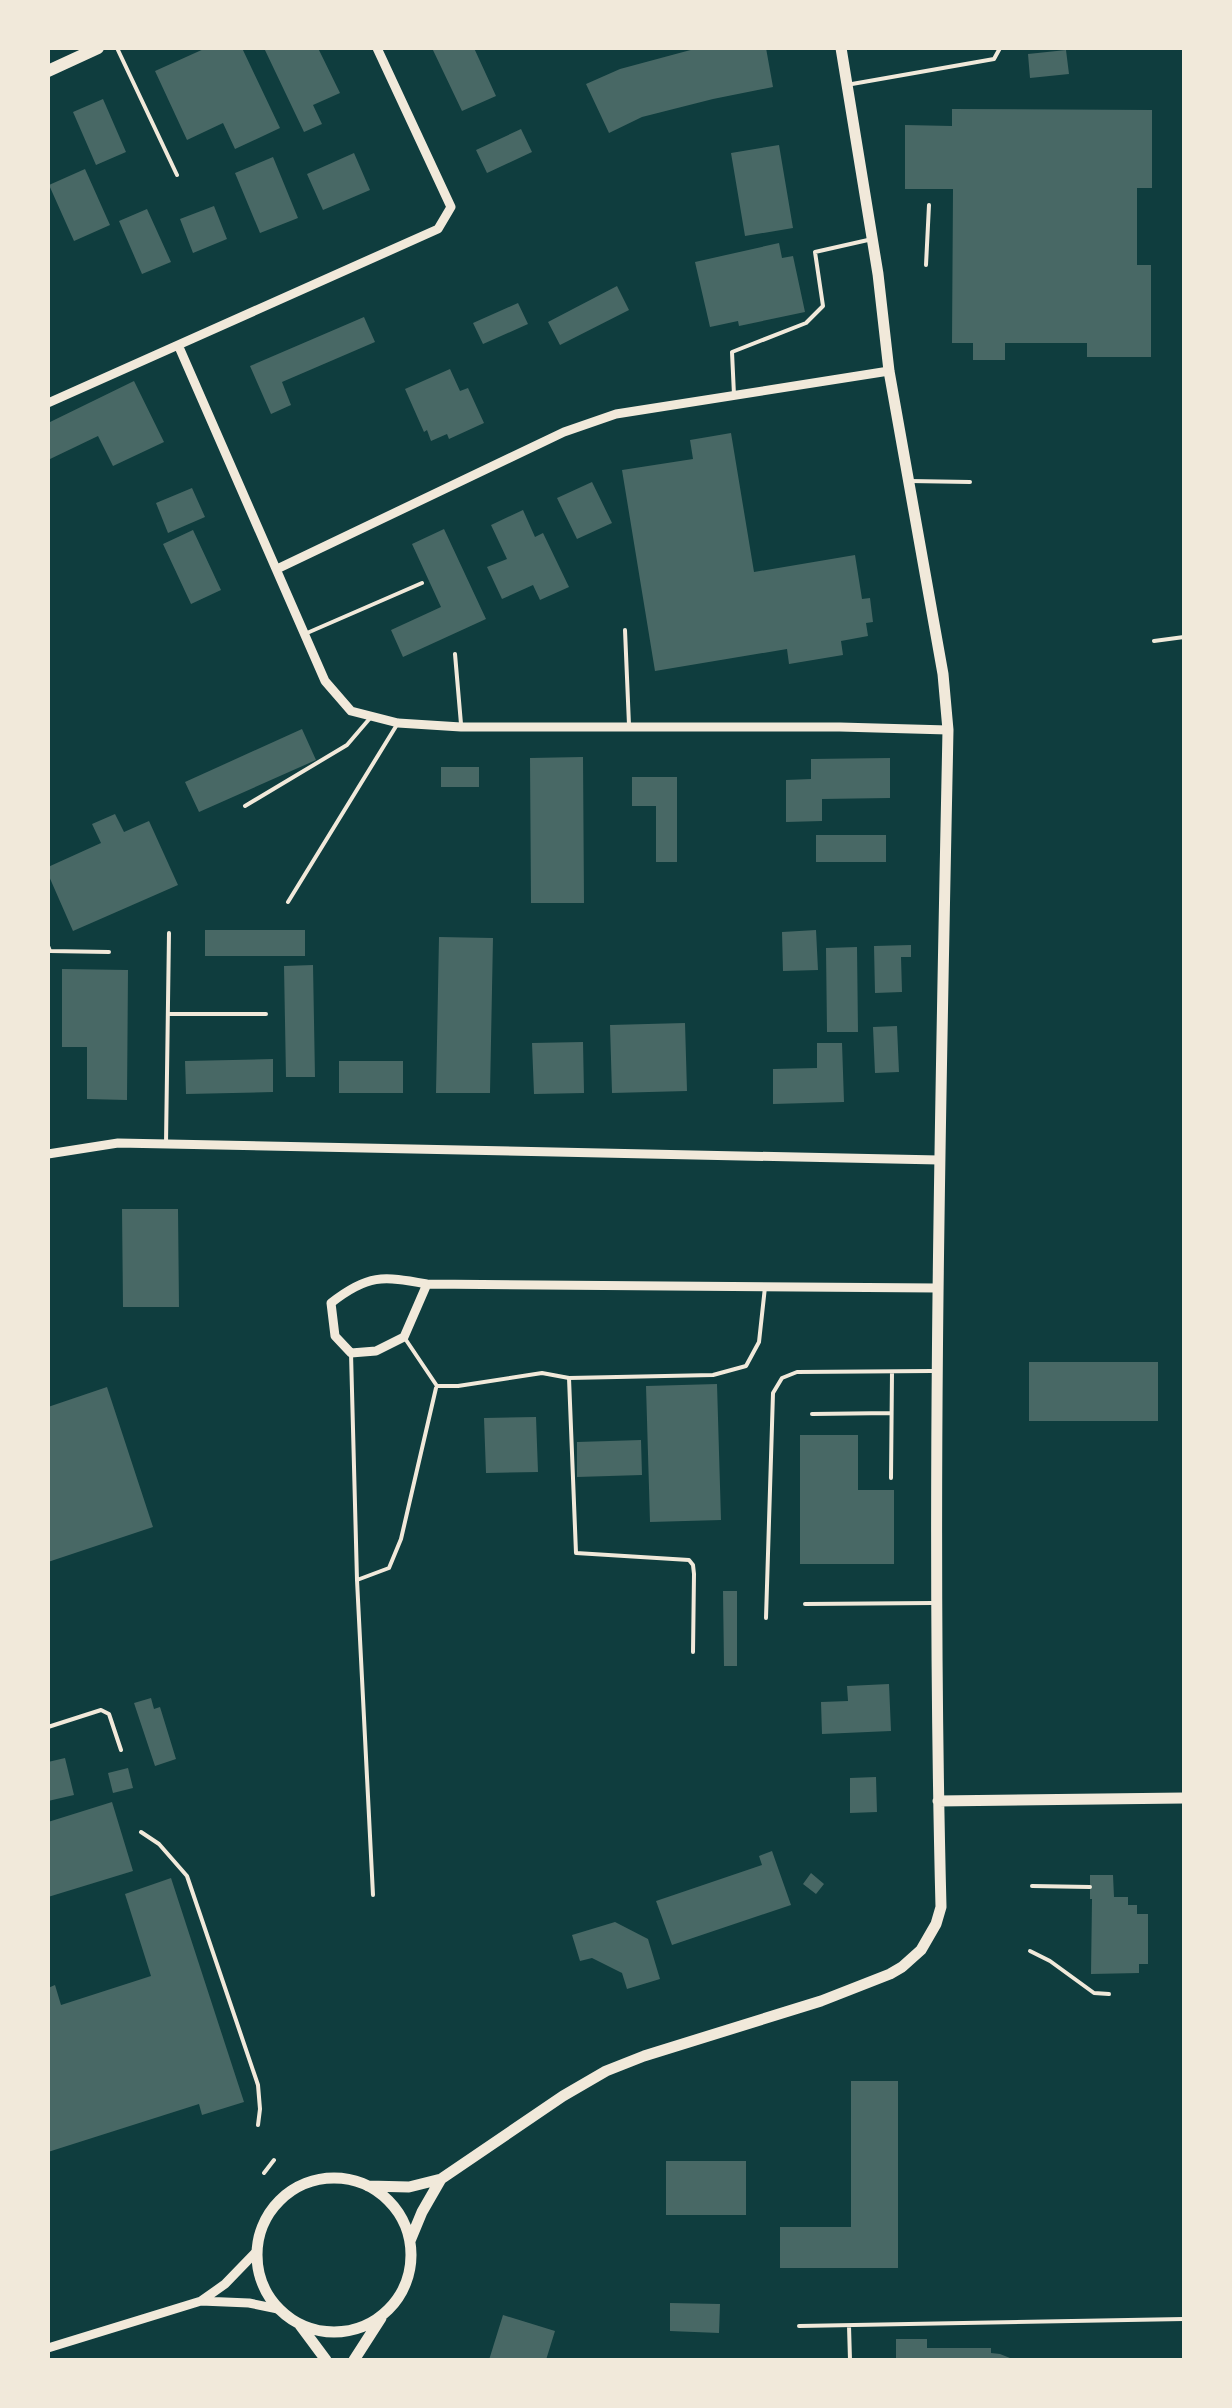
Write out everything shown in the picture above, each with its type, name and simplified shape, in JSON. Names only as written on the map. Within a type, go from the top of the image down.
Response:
[{"type":"main road","points":[[48,71],[98,48]]},
{"type":"main road","points":[[368,2186],[408,2186],[440,2178],[606,2071],[822,2001],[902,1967],[929,1938],[941,1907],[937,1371],[948,730],[944,674],[889,371],[841,48]]},
{"type":"main road","points":[[938,1800],[1184,1798]]},
{"type":"main road","points":[[326,2360],[300,2325],[278,2309],[261,2283],[256,2252],[261,2227],[274,2205],[294,2188],[318,2179],[344,2178],[368,2186],[388,2199],[402,2218],[410,2241],[410,2268],[401,2294],[354,2360]]},
{"type":"main road","points":[[410,2241],[440,2178]]},
{"type":"main road","points":[[300,2325],[328,2332],[358,2328],[383,2315]]},
{"type":"street","points":[[48,404],[438,230],[451,206],[378,48]]},
{"type":"street","points":[[179,347],[325,681],[350,711],[398,723],[461,727],[948,730]]},
{"type":"street","points":[[277,569],[564,432],[616,414],[889,371]]},
{"type":"street","points":[[48,1154],[118,1143],[939,1160]]},
{"type":"street","points":[[427,1284],[404,1336],[376,1351],[352,1352],[335,1336],[331,1303],[354,1284],[388,1277],[427,1284],[938,1288]]},
{"type":"street","points":[[48,2348],[202,2300],[242,2269],[256,2252]]},
{"type":"street","points":[[202,2300],[278,2309]]},
{"type":"lane","points":[[117,48],[178,174]]},
{"type":"lane","points":[[847,84],[994,59],[1000,48]]},
{"type":"lane","points":[[926,265],[929,204]]},
{"type":"lane","points":[[734,395],[732,352],[806,323],[823,306],[814,252],[872,240]]},
{"type":"lane","points":[[909,481],[970,482]]},
{"type":"lane","points":[[304,634],[422,584]]},
{"type":"lane","points":[[625,630],[629,727]]},
{"type":"lane","points":[[1154,641],[1184,638]]},
{"type":"lane","points":[[455,654],[461,727]]},
{"type":"lane","points":[[245,806],[347,745],[372,716]]},
{"type":"lane","points":[[288,902],[398,723]]},
{"type":"lane","points":[[166,1144],[169,934]]},
{"type":"lane","points":[[48,946],[50,951],[109,952]]},
{"type":"lane","points":[[168,1014],[266,1014]]},
{"type":"lane","points":[[437,1386],[542,1373],[569,1378],[712,1374],[746,1366],[759,1342],[765,1287]]},
{"type":"lane","points":[[358,1580],[389,1568],[402,1539],[437,1386],[404,1336]]},
{"type":"lane","points":[[352,1352],[373,1895]]},
{"type":"lane","points":[[766,1618],[773,1393],[782,1378],[797,1372],[937,1371]]},
{"type":"lane","points":[[892,1372],[892,1478]]},
{"type":"lane","points":[[569,1378],[576,1553],[689,1560],[694,1574],[694,1652]]},
{"type":"lane","points":[[812,1414],[892,1414]]},
{"type":"lane","points":[[805,1604],[937,1603]]},
{"type":"lane","points":[[48,1727],[101,1710],[109,1714],[121,1750]]},
{"type":"lane","points":[[141,1832],[159,1844],[187,1876],[258,2085],[258,2125]]},
{"type":"lane","points":[[264,2173],[274,2160]]},
{"type":"lane","points":[[799,2326],[1184,2319]]},
{"type":"lane","points":[[849,2326],[850,2360]]},
{"type":"path","points":[[1032,1886],[1090,1887]]},
{"type":"path","points":[[1030,1950],[1094,1994],[1109,1994]]},
{"type":"building","points":[[206,48],[242,48],[280,128],[235,149],[223,123],[187,140],[155,71]]},
{"type":"building","points":[[264,48],[318,48],[340,93],[313,105],[322,124],[304,132]]},
{"type":"building","points":[[432,48],[474,48],[496,96],[462,111]]},
{"type":"building","points":[[698,48],[766,48],[773,87],[642,117],[609,133],[586,84],[620,69]]},
{"type":"building","points":[[1066,50],[1069,74],[1030,78],[1028,54]]},
{"type":"building","points":[[103,99],[126,152],[96,165],[73,112]]},
{"type":"building","points":[[952,109],[1152,110],[1152,188],[1137,188],[1137,265],[1151,265],[1151,357],[1087,357],[1087,343],[1005,343],[1005,360],[973,360],[973,343],[952,343],[953,189],[905,189],[905,125],[952,126]]},
{"type":"building","points":[[521,129],[532,152],[487,173],[476,150]]},
{"type":"building","points":[[779,145],[793,228],[745,236],[731,153]]},
{"type":"building","points":[[354,153],[370,190],[323,210],[307,174]]},
{"type":"building","points":[[273,157],[298,218],[260,233],[235,173]]},
{"type":"building","points":[[85,169],[110,225],[74,241],[49,185]]},
{"type":"building","points":[[214,206],[227,239],[193,253],[180,219]]},
{"type":"building","points":[[147,209],[171,262],[142,274],[119,221]]},
{"type":"building","points":[[779,243],[782,258],[793,256],[805,312],[739,326],[738,321],[710,327],[695,262]]},
{"type":"building","points":[[617,286],[629,310],[560,345],[548,322]]},
{"type":"building","points":[[518,303],[528,324],[483,344],[473,323]]},
{"type":"building","points":[[364,317],[375,342],[282,382],[291,405],[271,414],[250,366]]},
{"type":"building","points":[[450,369],[460,391],[468,388],[484,423],[449,439],[447,434],[431,441],[405,389]]},
{"type":"building","points":[[134,381],[164,442],[113,466],[98,436],[48,460],[48,423]]},
{"type":"building","points":[[731,433],[754,572],[855,555],[862,599],[870,598],[873,622],[866,623],[868,636],[841,641],[843,655],[789,664],[787,649],[655,671],[622,470],[693,459],[690,440]]},
{"type":"building","points":[[592,482],[612,523],[577,539],[557,498]]},
{"type":"building","points":[[192,488],[205,517],[168,533],[156,503]]},
{"type":"building","points":[[523,510],[535,537],[543,533],[569,587],[540,600],[533,585],[502,599],[487,567],[507,559],[491,525]]},
{"type":"building","points":[[444,529],[486,619],[403,657],[391,630],[441,607],[412,544]]},
{"type":"building","points":[[193,530],[221,590],[191,604],[163,544]]},
{"type":"building","points":[[302,729],[316,760],[199,812],[185,782]]},
{"type":"building","points":[[583,757],[584,903],[531,903],[530,758]]},
{"type":"building","points":[[890,758],[890,798],[822,799],[822,821],[786,822],[786,780],[811,779],[811,759]]},
{"type":"building","points":[[441,767],[479,767],[479,787],[441,787]]},
{"type":"building","points":[[632,777],[677,777],[677,862],[656,862],[656,806],[632,806]]},
{"type":"building","points":[[115,814],[124,832],[149,821],[178,885],[73,931],[48,867],[101,843],[92,824]]},
{"type":"building","points":[[816,835],[886,835],[886,862],[816,862]]},
{"type":"building","points":[[205,930],[305,930],[305,956],[205,956]]},
{"type":"building","points":[[816,930],[818,970],[783,971],[782,932]]},
{"type":"building","points":[[439,937],[493,938],[490,1093],[436,1093]]},
{"type":"building","points":[[911,945],[911,957],[901,957],[902,992],[875,993],[874,946]]},
{"type":"building","points":[[857,947],[858,1032],[827,1032],[826,948]]},
{"type":"building","points":[[313,965],[315,1077],[286,1077],[284,966]]},
{"type":"building","points":[[62,969],[128,970],[127,1100],[87,1099],[87,1047],[62,1047]]},
{"type":"building","points":[[685,1023],[687,1091],[612,1093],[610,1025]]},
{"type":"building","points":[[897,1026],[899,1072],[875,1073],[873,1027]]},
{"type":"building","points":[[583,1042],[584,1093],[534,1094],[532,1043]]},
{"type":"building","points":[[817,1043],[842,1043],[844,1102],[773,1104],[773,1069],[817,1068]]},
{"type":"building","points":[[273,1059],[273,1092],[186,1094],[185,1061]]},
{"type":"building","points":[[339,1061],[403,1061],[403,1093],[339,1093]]},
{"type":"building","points":[[122,1209],[178,1209],[179,1307],[123,1307]]},
{"type":"building","points":[[1029,1362],[1158,1362],[1158,1421],[1029,1421]]},
{"type":"building","points":[[717,1384],[721,1520],[650,1522],[646,1386]]},
{"type":"building","points":[[107,1387],[153,1527],[48,1562],[48,1407]]},
{"type":"building","points":[[536,1417],[538,1472],[486,1473],[484,1418]]},
{"type":"building","points":[[800,1435],[858,1435],[858,1490],[894,1490],[894,1564],[800,1564]]},
{"type":"building","points":[[641,1440],[642,1475],[577,1477],[577,1442]]},
{"type":"building","points":[[723,1591],[737,1591],[737,1666],[724,1666]]},
{"type":"building","points":[[889,1684],[891,1731],[822,1734],[821,1702],[848,1701],[847,1686]]},
{"type":"building","points":[[151,1698],[154,1709],[160,1707],[176,1759],[155,1766],[134,1703]]},
{"type":"building","points":[[65,1758],[74,1795],[48,1801],[48,1762]]},
{"type":"building","points":[[128,1768],[133,1788],[113,1793],[108,1773]]},
{"type":"building","points":[[876,1777],[877,1812],[850,1813],[850,1778]]},
{"type":"building","points":[[112,1802],[133,1871],[48,1897],[48,1822]]},
{"type":"building","points":[[772,1851],[791,1905],[672,1945],[656,1901],[762,1865],[759,1856]]},
{"type":"building","points":[[811,1873],[824,1884],[816,1894],[803,1884]]},
{"type":"building","points":[[1090,1875],[1113,1875],[1114,1897],[1128,1897],[1128,1905],[1137,1905],[1137,1914],[1148,1914],[1148,1964],[1139,1964],[1139,1973],[1091,1974]]},
{"type":"building","points":[[171,1878],[244,2102],[202,2115],[199,2104],[48,2152],[48,1988],[55,1985],[61,2005],[151,1976],[125,1894]]},
{"type":"building","points":[[615,1922],[648,1939],[660,1979],[627,1989],[622,1973],[592,1958],[580,1961],[572,1935]]},
{"type":"building","points":[[851,2081],[898,2081],[898,2268],[780,2268],[780,2227],[851,2227]]},
{"type":"building","points":[[666,2161],[746,2161],[746,2215],[666,2215]]},
{"type":"building","points":[[670,2303],[720,2304],[719,2333],[670,2331]]},
{"type":"building","points":[[503,2315],[555,2331],[546,2360],[489,2360]]},
{"type":"building","points":[[896,2339],[927,2339],[927,2348],[991,2348],[991,2353],[1015,2360],[896,2360]]}]
